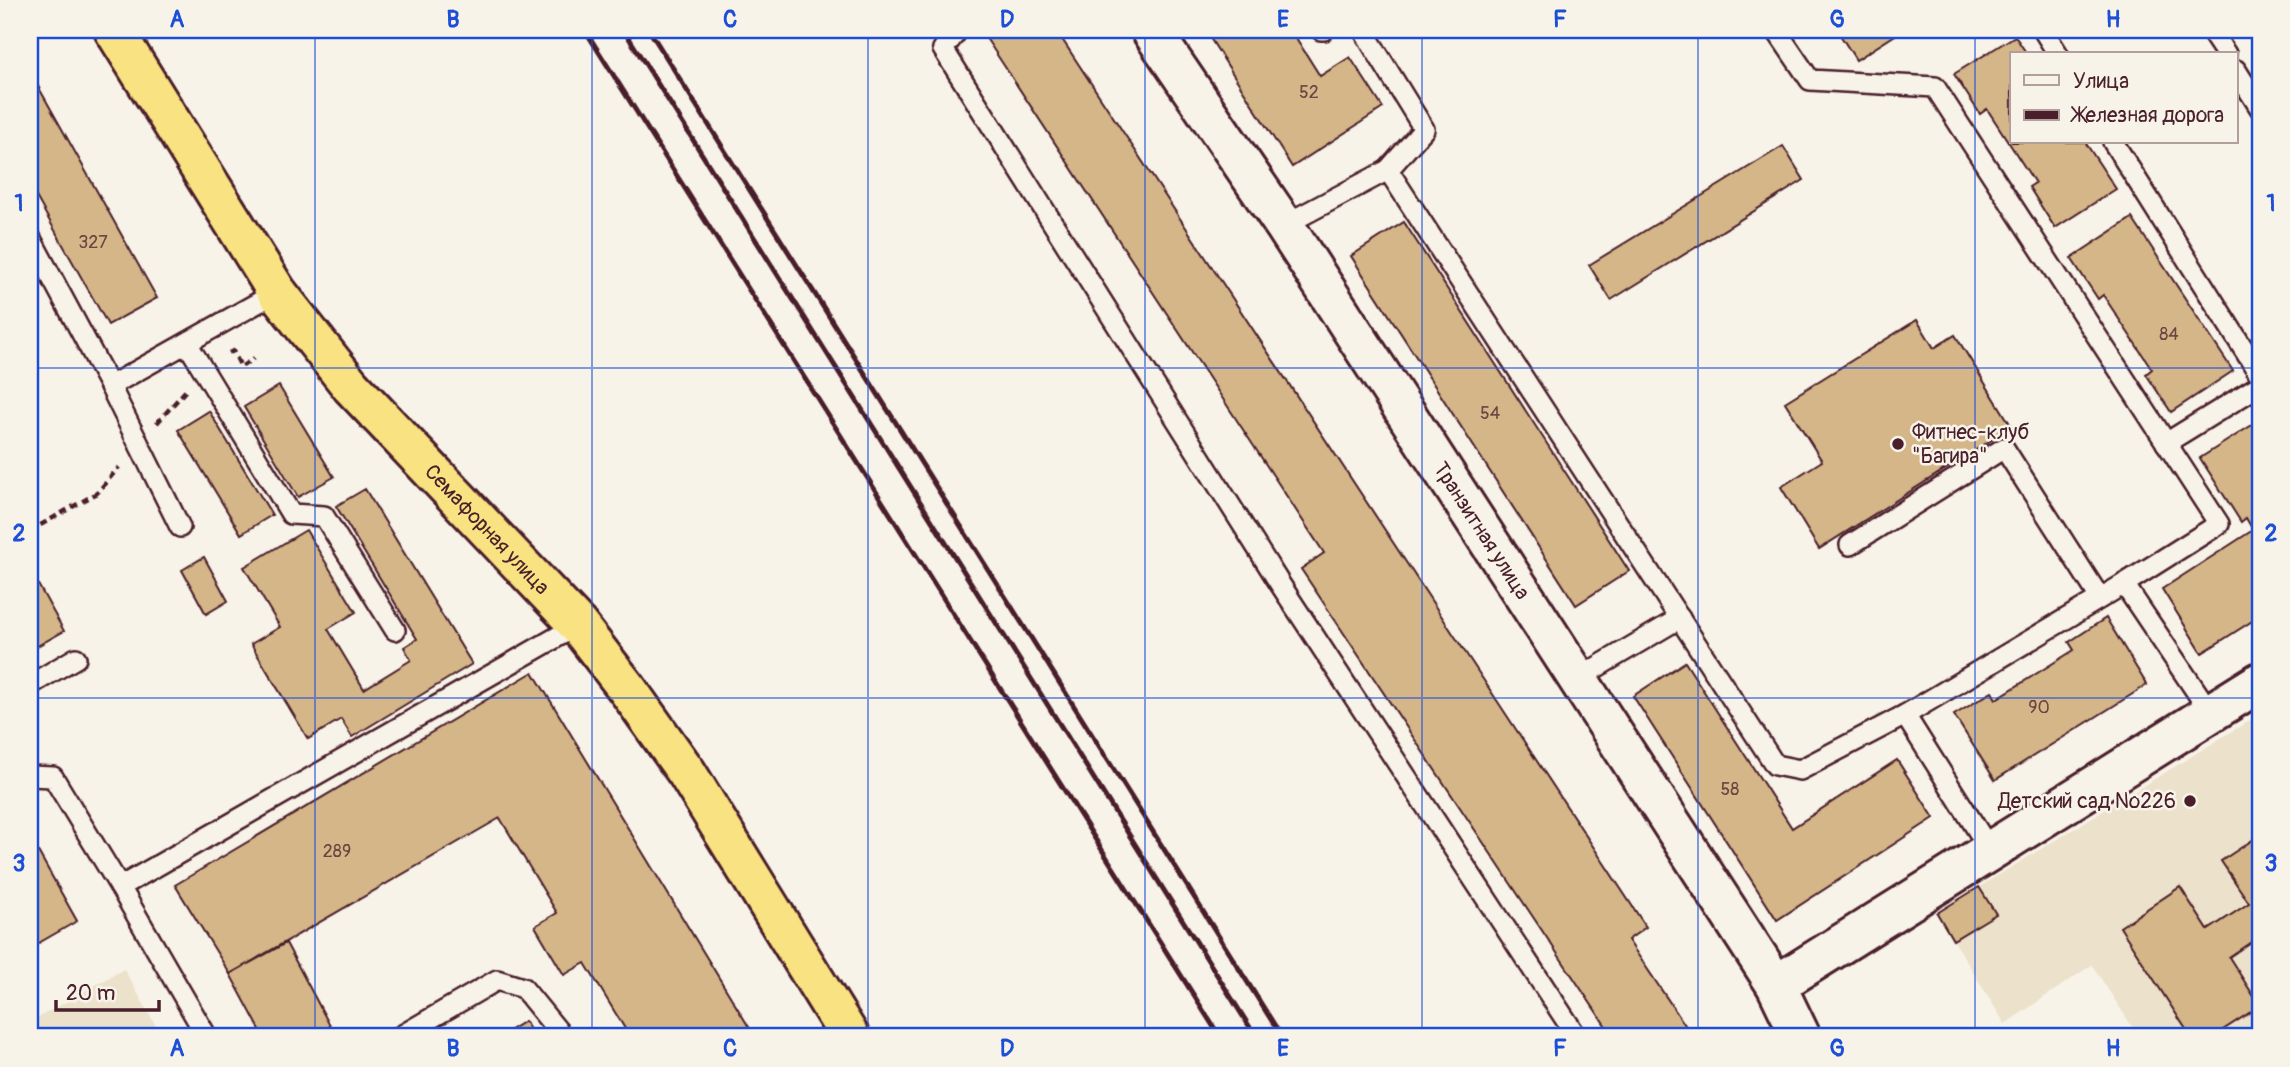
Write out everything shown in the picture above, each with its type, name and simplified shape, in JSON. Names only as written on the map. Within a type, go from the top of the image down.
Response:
[{"type":"highway","name":"Семафорная улица","points":[[114,30],[276,292],[352,386],[578,625],[687,773],[850,1037]]},
{"type":"street","name":"Транзитная улица","points":[[1151,30],[1284,225],[1776,985],[1801,1037]]},
{"type":"street","points":[[1776,985],[2260,682]]},
{"type":"lane","points":[[958,30],[943,49],[1279,584],[1577,1037]]},
{"type":"lane","points":[[1284,225],[1388,170],[1424,129],[1363,30]]},
{"type":"lane","points":[[1388,170],[1775,765],[1800,770],[1905,715],[2219,524],[1935,87],[1810,80],[1776,30]]},
{"type":"lane","points":[[2043,30],[2057,52]]},
{"type":"lane","points":[[2210,30],[2225,52]]},
{"type":"lane","points":[[2238,73],[2260,108]]},
{"type":"lane","points":[[2114,144],[2260,375]]},
{"type":"lane","points":[[30,237],[110,386],[180,527]]},
{"type":"lane","points":[[110,386],[276,292]]},
{"type":"lane","points":[[187,343],[291,514],[324,516],[395,631]]},
{"type":"lane","points":[[2166,443],[2260,385]]},
{"type":"lane","points":[[1850,545],[2004,448],[2100,598]]},
{"type":"lane","points":[[2124,584],[2210,712]]},
{"type":"lane","points":[[1577,679],[1680,618]]},
{"type":"lane","points":[[120,887],[578,625]]},
{"type":"lane","points":[[30,685],[76,658]]},
{"type":"lane","points":[[1905,715],[1990,850]]},
{"type":"lane","points":[[30,776],[53,777],[206,1037]]},
{"type":"lane","points":[[399,1037],[497,980],[523,988],[563,1037]]},
{"type":"shaded area","name":"Детский сад №226","points":[[2260,714],[2260,1037],[2139,1037],[2092,965],[2005,1024],[1937,913]]},
{"type":"shaded area","points":[[124,969],[162,1037],[30,1037],[30,1022]]},
{"type":"building","points":[[1056,30],[1646,927],[1628,940],[1693,1037],[1613,1037],[1301,569],[1324,553],[982,32]]},
{"type":"building","points":[[1205,30],[1291,30],[1320,76],[1350,57],[1383,108],[1292,167]]},
{"type":"building","points":[[1837,30],[1903,30],[1856,60]]},
{"type":"building","points":[[2015,36],[2026,52],[2010,52],[2010,144],[2086,144],[2116,189],[2055,228],[2029,187],[2035,183],[1987,109],[1980,114],[1954,74]]},
{"type":"building","points":[[30,72],[157,298],[108,325],[30,186]]},
{"type":"building","points":[[1783,146],[1804,180],[1611,300],[1589,265]]},
{"type":"building","points":[[2132,218],[2233,371],[2171,412],[2146,374],[2152,369],[2103,295],[2098,299],[2071,258]]},
{"type":"building","points":[[1404,222],[1629,571],[1576,605],[1351,256]]},
{"type":"building","name":"Фитнес-клуб \"Багира\"","points":[[1917,320],[1934,348],[1955,335],[2012,427],[1819,549],[1781,487],[1822,461],[1785,402]]},
{"type":"building","points":[[279,386],[334,477],[298,497],[244,407]]},
{"type":"building","points":[[209,411],[272,515],[241,534],[178,430]]},
{"type":"building","points":[[2260,420],[2260,616],[2202,653],[2162,589],[2253,530],[2246,518],[2241,522],[2200,458]]},
{"type":"building","points":[[365,489],[472,664],[352,737],[341,719],[308,739],[251,644],[280,627],[244,567],[306,530],[356,612],[328,629],[364,689],[411,660],[404,647],[417,639],[336,506]]},
{"type":"building","points":[[204,557],[228,601],[206,614],[182,570]]},
{"type":"building","points":[[30,570],[64,631],[30,650]]},
{"type":"building","points":[[2106,618],[2147,685],[1995,780],[1954,715],[1992,692],[1996,699],[2074,650],[2069,642]]},
{"type":"building","points":[[1685,662],[1792,828],[1897,760],[1934,818],[1777,920],[1633,696]]},
{"type":"building","points":[[533,672],[755,1037],[630,1037],[585,963],[564,975],[535,926],[557,913],[500,818],[230,974],[175,885]]},
{"type":"building","points":[[2260,835],[2260,936],[2229,957],[2260,1006],[2212,1037],[2191,1037],[2120,927],[2180,887],[2208,930],[2249,903],[2221,861]]},
{"type":"building","points":[[35,846],[77,921],[30,948],[30,849]]},
{"type":"building","points":[[1979,887],[1996,914],[1953,940],[1937,913]]},
{"type":"building","points":[[286,943],[336,1037],[264,1037],[230,974]]},
{"type":"building","points":[[525,1021],[534,1037],[499,1037]]},
{"type":"railway","points":[[585,30],[1220,1037]]},
{"type":"railway","points":[[624,30],[1256,1037]]},
{"type":"railway","points":[[649,30],[1282,1037]]},
{"type":"place","name":"Фитнес-клуб \"Багира\"","points":[[1898,444]]},
{"type":"place","name":"Детский сад №226","points":[[2190,801]]}]
